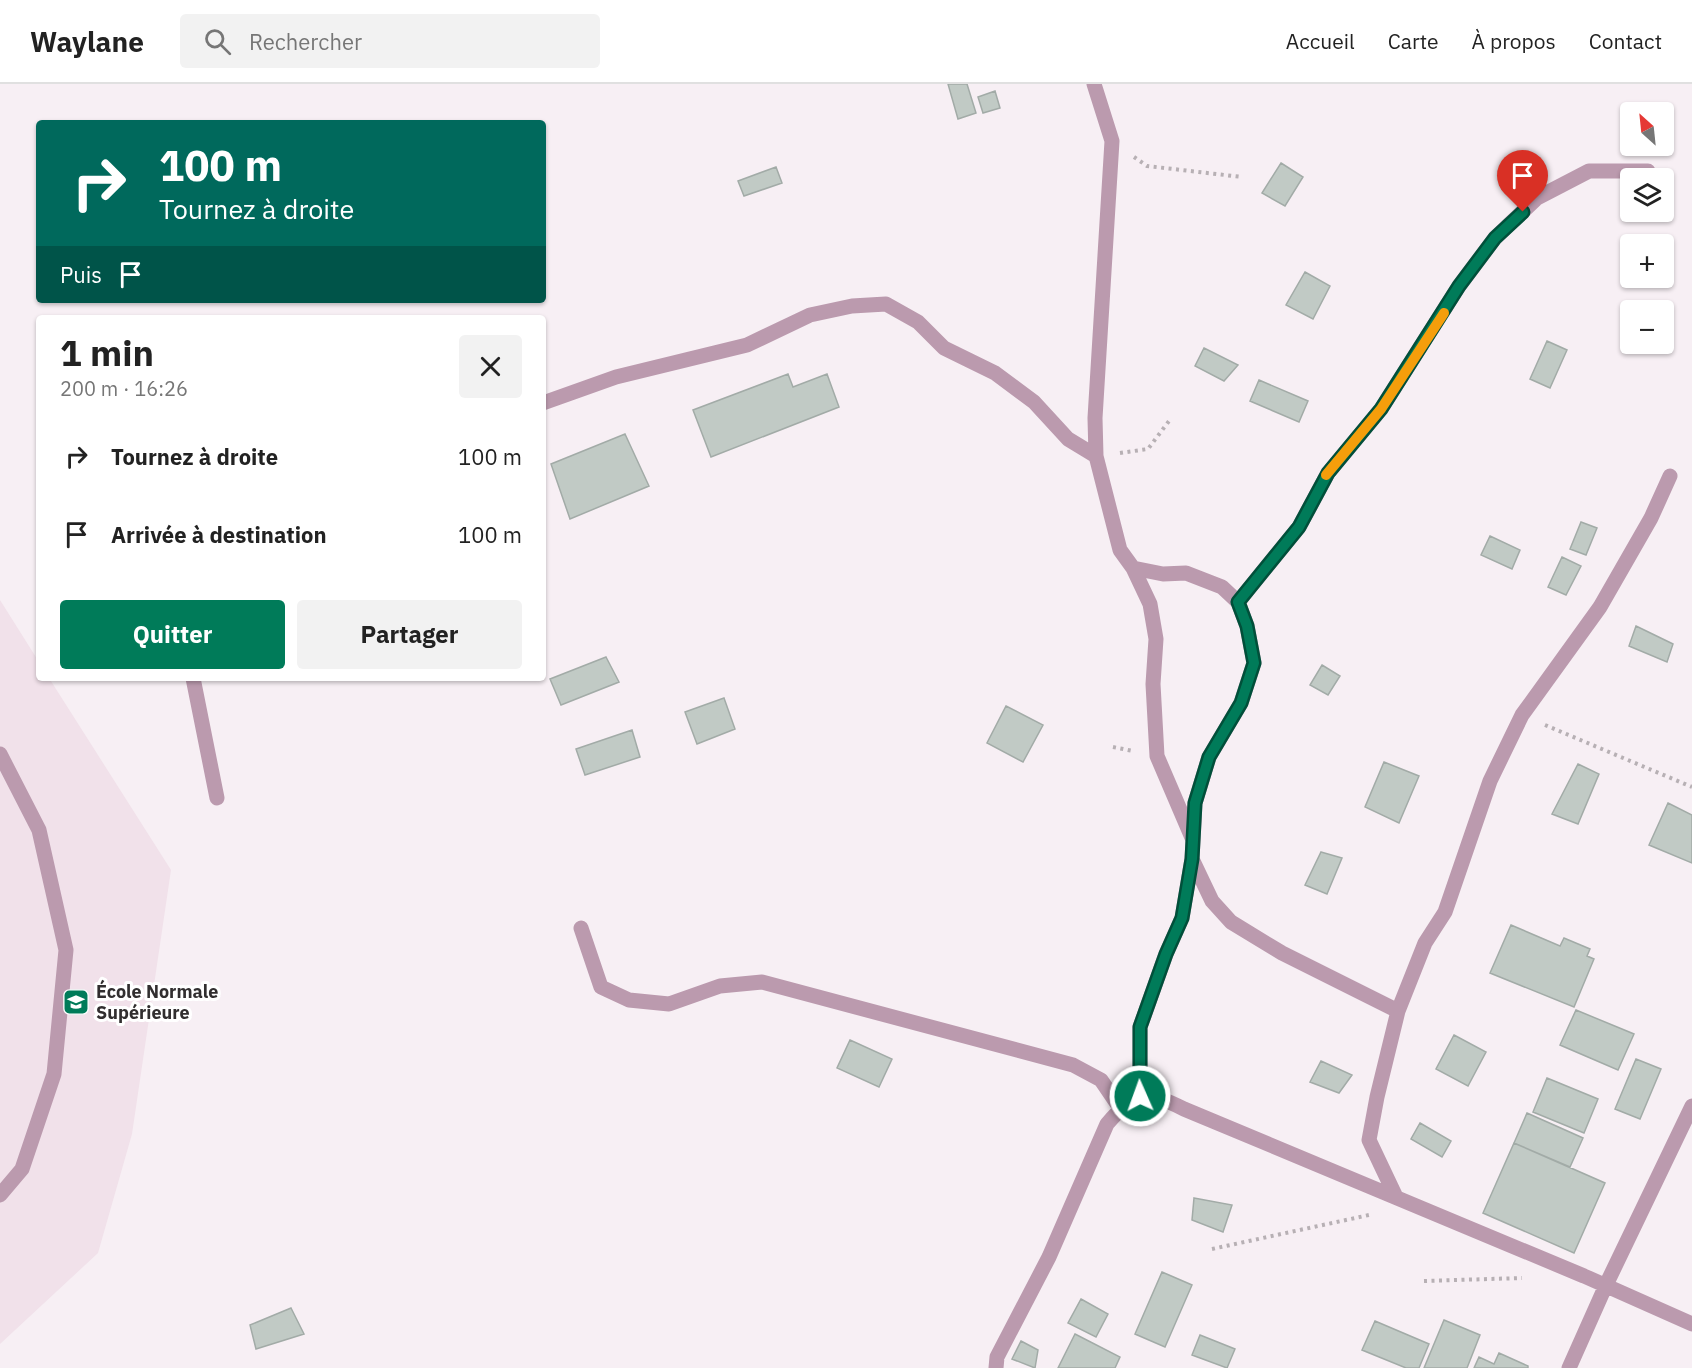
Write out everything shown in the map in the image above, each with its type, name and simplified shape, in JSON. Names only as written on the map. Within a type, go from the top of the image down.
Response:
[{"type":"street","points":[[1094,84],[1112,141],[1095,418],[1096,456],[1120,550],[1133,568],[1150,604],[1156,639],[1154,684],[1157,756],[1193,840]]},
{"type":"street","points":[[1238,602],[1299,527],[1328,473],[1381,409],[1459,286],[1495,238],[1538,198],[1589,171],[1620,171]]},
{"type":"street","points":[[546,402],[616,377],[747,345],[810,315],[852,306],[886,304],[918,322],[944,348],[995,373],[1034,402],[1068,439],[1096,456]]},
{"type":"street","points":[[1396,1197],[1369,1140],[1377,1096],[1398,1011],[1425,943],[1445,912],[1490,781],[1522,715],[1600,608],[1651,518],[1670,476]]},
{"type":"street","points":[[1133,568],[1163,574],[1186,573],[1222,587],[1238,602],[1247,626],[1254,663],[1241,703],[1209,757],[1195,803],[1192,859],[1182,918],[1166,954],[1140,1027],[1140,1096]]},
{"type":"street","points":[[194,681],[217,798]]},
{"type":"street","points":[[0,754],[39,830],[66,950],[54,1074],[22,1168],[0,1195]]},
{"type":"street","points":[[1192,859],[1212,901],[1231,922],[1282,953],[1398,1011]]},
{"type":"street","points":[[581,928],[601,987],[629,1000],[669,1004],[720,986],[762,982],[1074,1065],[1101,1080],[1120,1108]]},
{"type":"street","points":[[996,1368],[997,1357],[1049,1257],[1107,1124],[1120,1108],[1140,1096],[1161,1097],[1184,1109],[1606,1285],[1692,1324]]},
{"type":"street","points":[[1569,1368],[1692,1106]]},
{"type":"path","points":[[1112,141],[1147,166],[1242,177]]},
{"type":"path","points":[[1096,456],[1148,449],[1169,421]]},
{"type":"path","points":[[1522,715],[1692,787]]},
{"type":"path","points":[[1212,1249],[1414,1205]]},
{"type":"path","points":[[1424,1281],[1527,1278]]},
{"type":"shaded area","name":"École Normale Supérieure","points":[[0,600],[36,657],[36,681],[51,681],[171,870],[132,1134],[98,1253],[0,1344]]},
{"type":"building","points":[[948,84],[967,84],[976,113],[958,119]]},
{"type":"building","points":[[995,91],[1000,108],[983,113],[978,97]]},
{"type":"building","points":[[1281,163],[1303,177],[1285,206],[1262,193]]},
{"type":"building","points":[[776,167],[782,183],[744,196],[738,181]]},
{"type":"building","points":[[1305,272],[1330,286],[1313,319],[1286,305]]},
{"type":"building","points":[[1547,341],[1567,350],[1550,388],[1530,379]]},
{"type":"building","points":[[1204,348],[1238,365],[1224,381],[1195,366]]},
{"type":"building","points":[[788,374],[793,387],[827,374],[839,407],[711,457],[693,410]]},
{"type":"building","points":[[1259,380],[1308,401],[1299,422],[1250,401]]},
{"type":"building","points":[[625,434],[649,486],[570,519],[551,464]]},
{"type":"building","points":[[1581,522],[1597,528],[1586,555],[1570,549]]},
{"type":"building","points":[[1490,536],[1520,550],[1512,569],[1481,555]]},
{"type":"building","points":[[1562,557],[1581,566],[1566,595],[1548,587]]},
{"type":"building","points":[[1636,626],[1673,644],[1667,662],[1629,646]]},
{"type":"building","points":[[606,657],[619,682],[561,705],[550,679]]},
{"type":"building","points":[[1322,665],[1340,676],[1328,695],[1310,685]]},
{"type":"building","points":[[724,698],[735,729],[697,744],[685,712]]},
{"type":"building","points":[[1006,706],[1043,725],[1023,762],[987,743]]},
{"type":"building","points":[[632,730],[640,757],[585,775],[576,749]]},
{"type":"building","points":[[1384,762],[1419,776],[1399,823],[1365,807]]},
{"type":"building","points":[[1578,764],[1599,774],[1578,824],[1552,814]]},
{"type":"building","points":[[1668,803],[1692,815],[1692,863],[1649,845]]},
{"type":"building","points":[[1321,852],[1342,858],[1327,894],[1305,885]]},
{"type":"building","points":[[1511,925],[1560,946],[1564,938],[1590,949],[1587,956],[1594,959],[1574,1007],[1490,973]]},
{"type":"building","points":[[1576,1010],[1634,1034],[1618,1070],[1560,1045]]},
{"type":"building","points":[[1454,1035],[1486,1052],[1468,1086],[1436,1069]]},
{"type":"building","points":[[850,1040],[892,1059],[879,1087],[837,1068]]},
{"type":"building","points":[[1636,1059],[1661,1069],[1640,1119],[1615,1109]]},
{"type":"building","points":[[1321,1061],[1352,1075],[1339,1093],[1310,1082]]},
{"type":"building","points":[[1547,1078],[1598,1099],[1584,1133],[1533,1112]]},
{"type":"building","points":[[1527,1113],[1583,1138],[1570,1167],[1514,1143]]},
{"type":"building","points":[[1420,1123],[1451,1141],[1442,1157],[1411,1139]]},
{"type":"building","points":[[1514,1143],[1605,1183],[1574,1253],[1483,1213]]},
{"type":"building","points":[[1194,1198],[1232,1205],[1223,1232],[1192,1220]]},
{"type":"building","points":[[1162,1272],[1192,1285],[1165,1347],[1135,1334]]},
{"type":"building","points":[[1081,1299],[1108,1314],[1096,1337],[1068,1323]]},
{"type":"building","points":[[291,1308],[304,1334],[256,1349],[250,1325]]},
{"type":"building","points":[[1444,1320],[1480,1335],[1467,1368],[1424,1368]]},
{"type":"building","points":[[1375,1321],[1429,1344],[1419,1368],[1406,1368],[1362,1350]]},
{"type":"building","points":[[1075,1334],[1120,1357],[1115,1368],[1058,1368]]},
{"type":"building","points":[[1200,1335],[1235,1349],[1227,1368],[1192,1355]]},
{"type":"building","points":[[1021,1341],[1038,1350],[1035,1368],[1012,1359]]},
{"type":"building","points":[[1499,1353],[1528,1368],[1474,1368],[1479,1357],[1494,1364]]},
{"type":"slow traffic","points":[[1326,475],[1381,409],[1444,313]]},
{"type":"place","name":"École Normale Supérieure","points":[[76,1002]]},
{"type":"route","points":[[1140,1096],[1138,1068],[1140,1027],[1166,954],[1182,918],[1192,859],[1195,803],[1209,757],[1241,703],[1254,663],[1247,626],[1238,602],[1299,527],[1328,473],[1381,409],[1459,286],[1495,238],[1523,212]]}]
